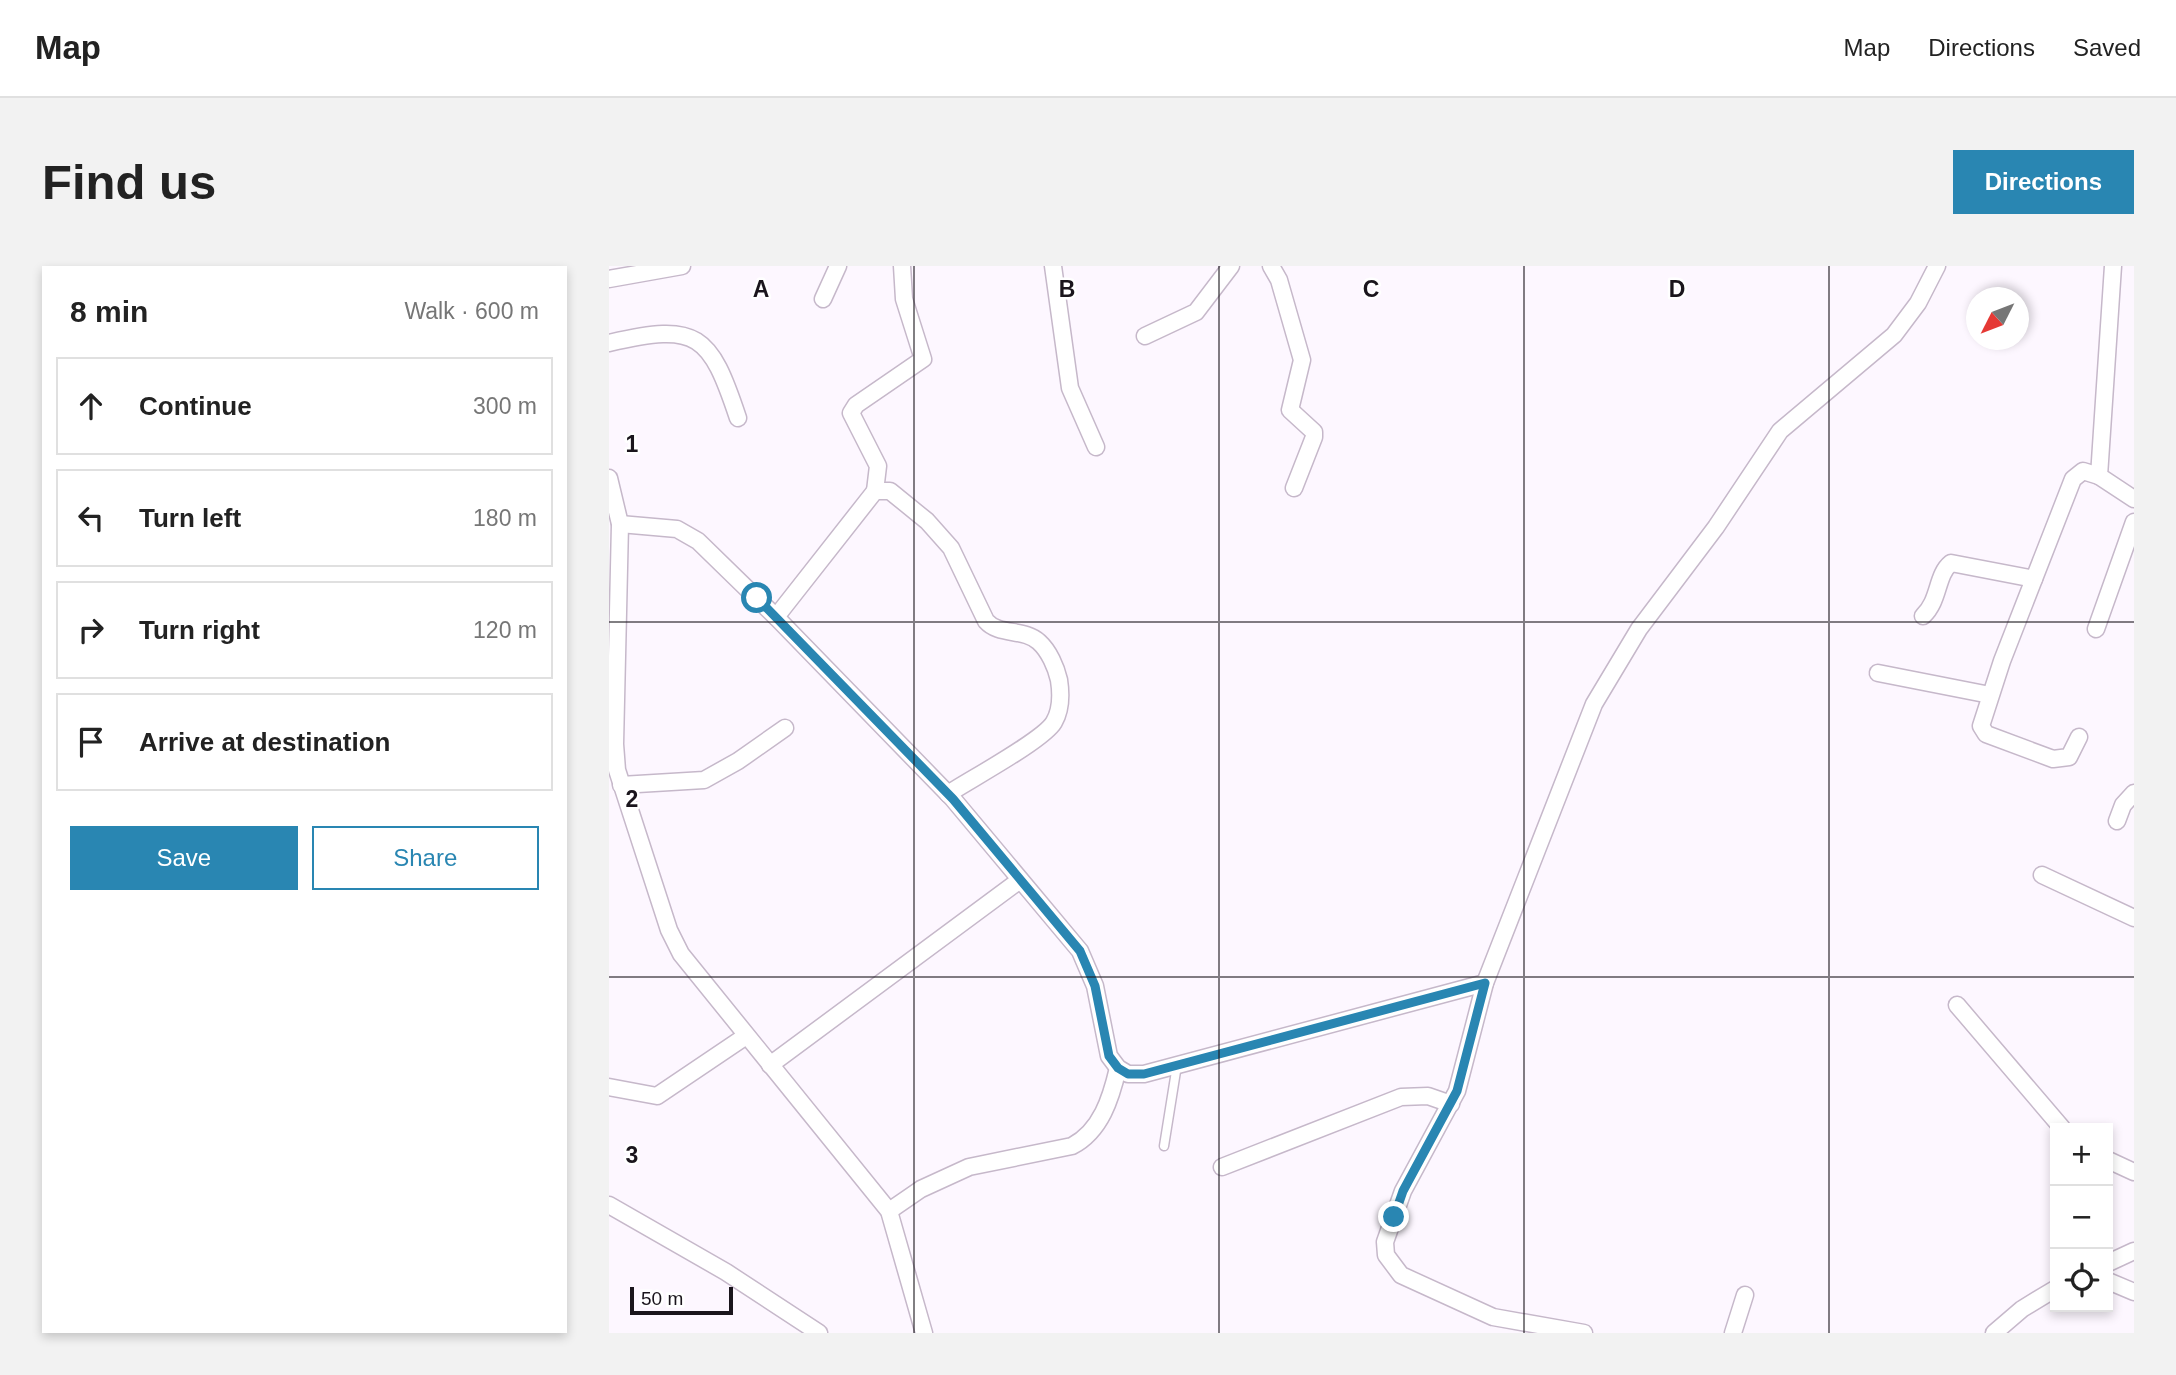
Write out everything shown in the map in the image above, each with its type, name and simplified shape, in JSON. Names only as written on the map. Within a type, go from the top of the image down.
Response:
[{"type":"street","points":[[609,279],[682,266]]},
{"type":"street","points":[[823,299],[838,266]]},
{"type":"street","points":[[776,617],[875,491],[878,466],[851,412],[856,405],[923,359],[904,299],[902,266]]},
{"type":"street","points":[[1053,266],[1070,388],[1096,447]]},
{"type":"street","points":[[1145,336],[1196,312],[1231,266]]},
{"type":"street","points":[[1271,266],[1279,280],[1302,360],[1290,410],[1314,432],[1294,488]]},
{"type":"street","points":[[1584,1333],[1517,1324],[1491,1325],[1401,1275],[1386,1255],[1385,1242],[1403,1191],[1451,1104],[1485,983],[1577,741],[1615,668],[1664,593],[1716,527],[1780,431],[1894,335],[1918,303],[1937,266]]},
{"type":"street","points":[[2099,476],[2113,266]]},
{"type":"street","points":[[609,343],[665,332],[699,343],[716,358],[738,418]]},
{"type":"street","points":[[2079,737],[2069,757],[2053,760],[1986,734],[1981,726],[1990,695],[2075,475],[2083,471],[2099,476],[2134,499]]},
{"type":"street","points":[[609,478],[620,524],[615,744],[621,785],[669,930],[697,977],[889,1211],[924,1333]]},
{"type":"street","points":[[875,491],[890,491],[940,533],[951,548],[986,621],[996,629],[1022,633],[1039,641],[1050,655],[1058,677],[1060,694],[1053,724],[948,794]]},
{"type":"street","points":[[2096,629],[2134,522]]},
{"type":"street","points":[[620,524],[667,527],[688,534],[776,617],[948,794],[1080,951],[1090,969],[1103,1039],[1109,1056],[1118,1068],[1128,1074],[1144,1074],[1485,983]]},
{"type":"street","points":[[1923,616],[1934,604],[1943,572],[1951,563],[2034,579]]},
{"type":"street","points":[[1878,673],[1990,695]]},
{"type":"street","points":[[621,785],[704,780],[738,761],[785,728]]},
{"type":"street","points":[[2117,821],[2123,805],[2134,793]]},
{"type":"street","points":[[2042,875],[2134,918]]},
{"type":"street","points":[[770,1065],[1020,880]]},
{"type":"street","points":[[1957,1005],[2058,1123]]},
{"type":"street","points":[[609,1087],[656,1096],[746,1036]]},
{"type":"street","points":[[889,1211],[921,1189],[969,1167],[1072,1146],[1082,1141],[1104,1112],[1118,1068]]},
{"type":"street","points":[[1222,1167],[1401,1097],[1428,1096],[1451,1104]]},
{"type":"street","points":[[2113,1162],[2134,1172]]},
{"type":"street","points":[[609,1205],[726,1272],[819,1333]]},
{"type":"street","points":[[2113,1262],[2134,1251]]},
{"type":"street","points":[[2113,1283],[2134,1292]]},
{"type":"street","points":[[1994,1333],[2022,1309],[2050,1292]]},
{"type":"street","points":[[1733,1333],[1745,1295]]},
{"type":"lane","points":[[1164,1146],[1164,1126],[1177,1065]]},
{"type":"route","points":[[757,598],[953,799],[1080,951],[1090,969],[1095,986],[1103,1039],[1109,1056],[1118,1068],[1128,1074],[1144,1074],[1485,983],[1457,1091],[1445,1118],[1403,1191],[1394,1217]]}]
